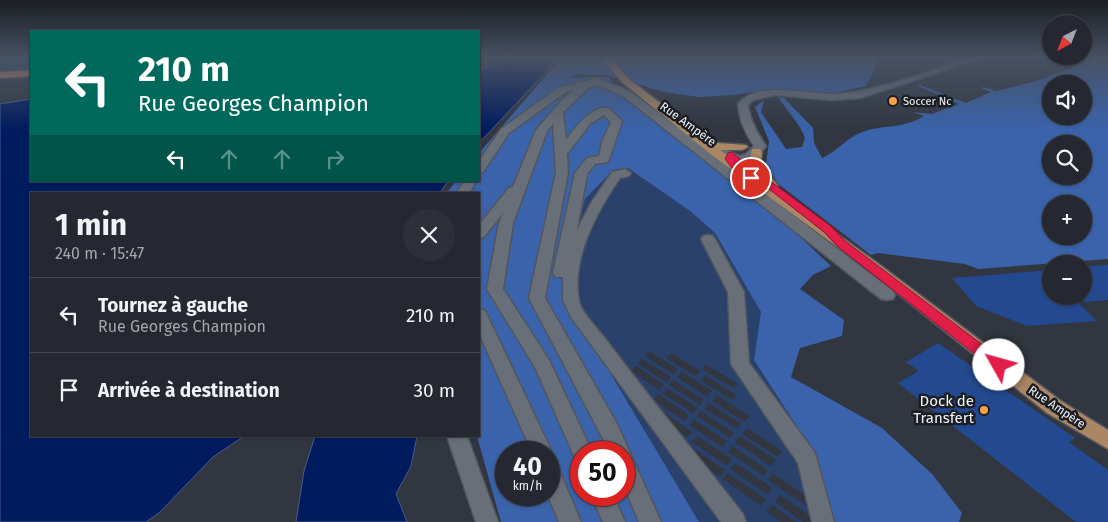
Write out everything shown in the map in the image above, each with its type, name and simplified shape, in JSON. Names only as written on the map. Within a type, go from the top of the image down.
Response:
[{"type":"main road","name":"Rue Ampère","points":[[626,82],[673,120],[772,186],[828,229],[841,244]]},
{"type":"main road","name":"Rue Ampère","points":[[626,82],[658,102],[718,146],[734,161],[1040,396],[1108,440]]},
{"type":"main road","points":[[718,146],[742,147]]},
{"type":"main road","points":[[756,152],[755,164],[772,186]]},
{"type":"street","points":[[577,441],[543,365],[495,289],[506,223],[542,130],[566,102],[585,86],[596,81]]},
{"type":"street","points":[[480,167],[504,131],[562,90],[596,81]]},
{"type":"street","points":[[598,81],[627,94],[887,295]]},
{"type":"street","points":[[734,161],[750,157],[760,146],[754,138],[744,111],[743,104],[749,98],[759,94],[784,92],[845,98],[901,81]]},
{"type":"street","points":[[560,154],[586,122],[604,110],[617,121],[608,142],[604,159],[591,161],[581,173],[561,274],[571,281]]},
{"type":"street","points":[[558,111],[562,172],[537,298],[615,441]]},
{"type":"street","points":[[734,161],[742,147],[753,144],[754,138]]},
{"type":"street","points":[[625,173],[616,175],[591,214],[579,239],[571,281],[570,302],[618,371],[735,522]]},
{"type":"street","points":[[480,233],[523,179]]},
{"type":"street","points":[[708,239],[736,292],[740,364],[808,460],[824,522]]},
{"type":"street","points":[[480,317],[537,441]]},
{"type":"street","points":[[457,437],[487,522]]},
{"type":"street","points":[[635,487],[650,522]]},
{"type":"street","points":[[560,497],[570,522]]},
{"type":"street","points":[[607,506],[614,522]]},
{"type":"shaded area","points":[[480,81],[537,81],[480,142]]},
{"type":"shaded area","points":[[541,81],[611,81],[616,91],[759,198],[831,266],[813,275],[800,289],[844,320],[842,336],[800,348],[791,377],[882,428],[933,475],[962,513],[959,522],[829,522],[805,439],[754,360],[761,312],[715,233],[690,211],[628,168],[613,170],[585,199],[562,292],[699,522],[501,522],[497,506],[560,506],[560,441],[495,441],[495,500],[477,437],[480,437],[480,192],[448,192],[455,182],[480,182],[480,152]]},
{"type":"shaded area","points":[[628,81],[868,81],[866,86],[835,93],[772,89],[733,95],[699,97],[665,92]]},
{"type":"shaded area","points":[[1042,81],[1042,125],[1092,125],[1092,81],[1108,81],[1108,259],[1092,260],[1092,255],[1042,255],[1042,264],[978,269],[965,264],[878,253],[871,255],[777,183],[766,164],[769,141],[755,107],[764,100],[761,112],[786,149],[802,147],[805,138],[778,97],[784,98],[813,128],[814,143],[822,158],[860,133],[907,123],[924,116],[913,112],[932,114],[959,104],[918,86],[920,85],[966,103],[991,92],[981,88],[984,87],[996,91]]},
{"type":"shaded area","points":[[30,99],[30,182],[447,182],[440,192],[30,192],[30,437],[243,437],[213,457],[160,512],[146,522],[0,522],[0,104]]},
{"type":"shaded area","points":[[628,168],[690,211],[715,233],[762,313],[754,360],[805,439],[829,522],[819,522],[780,495],[775,502],[803,522],[796,522],[772,505],[767,512],[781,522],[699,522],[562,292],[585,199],[613,170]],"holes":[[[649,351],[678,369],[673,374],[645,356]],[[671,353],[700,372],[695,376],[666,358]],[[642,359],[671,378],[667,383],[638,364]],[[706,365],[737,383],[733,388],[702,369]],[[636,366],[664,385],[659,390],[631,371]],[[682,372],[712,391],[707,397],[677,377]],[[705,375],[736,395],[732,400],[701,381]],[[673,380],[704,400],[700,405],[669,385]],[[667,388],[698,408],[693,413],[662,393]],[[659,394],[689,415],[684,421],[654,400]],[[717,395],[749,417],[745,422],[712,401]],[[709,403],[741,424],[737,429],[704,408]],[[661,410],[692,432],[687,437],[656,415]],[[701,411],[734,433],[730,438],[697,416]],[[694,419],[727,441],[723,447],[689,425]],[[747,428],[782,451],[778,457],[742,434]],[[697,436],[732,459],[727,466],[692,442]],[[740,436],[776,460],[771,466],[735,442]],[[690,446],[725,470],[720,477],[685,452]],[[732,446],[768,470],[764,476],[728,452]],[[736,463],[772,488],[768,495],[730,469]],[[728,473],[766,499],[761,506],[723,479]],[[772,473],[811,499],[807,506],[768,480]]]},
{"type":"shaded area","points":[[315,437],[417,437],[411,466],[396,494],[407,522],[296,522],[304,471]]},
{"type":"building","points":[[1108,265],[1108,300],[1092,301],[1092,266]]},
{"type":"building","points":[[1042,271],[1042,305],[1080,305],[1097,321],[1027,326],[976,306],[952,278]]},
{"type":"building","name":"Dock de Transfert","points":[[938,343],[1075,438],[1069,442],[1108,470],[1108,522],[1076,522],[898,383],[919,371],[906,362]]},
{"type":"place","name":"Soccer Nc","points":[[893,101]]},
{"type":"place","name":"Dock de Transfert","points":[[984,410]]},
{"type":"route","points":[[751,178],[738,169],[730,159],[731,155],[828,229],[841,244],[999,365]]}]
